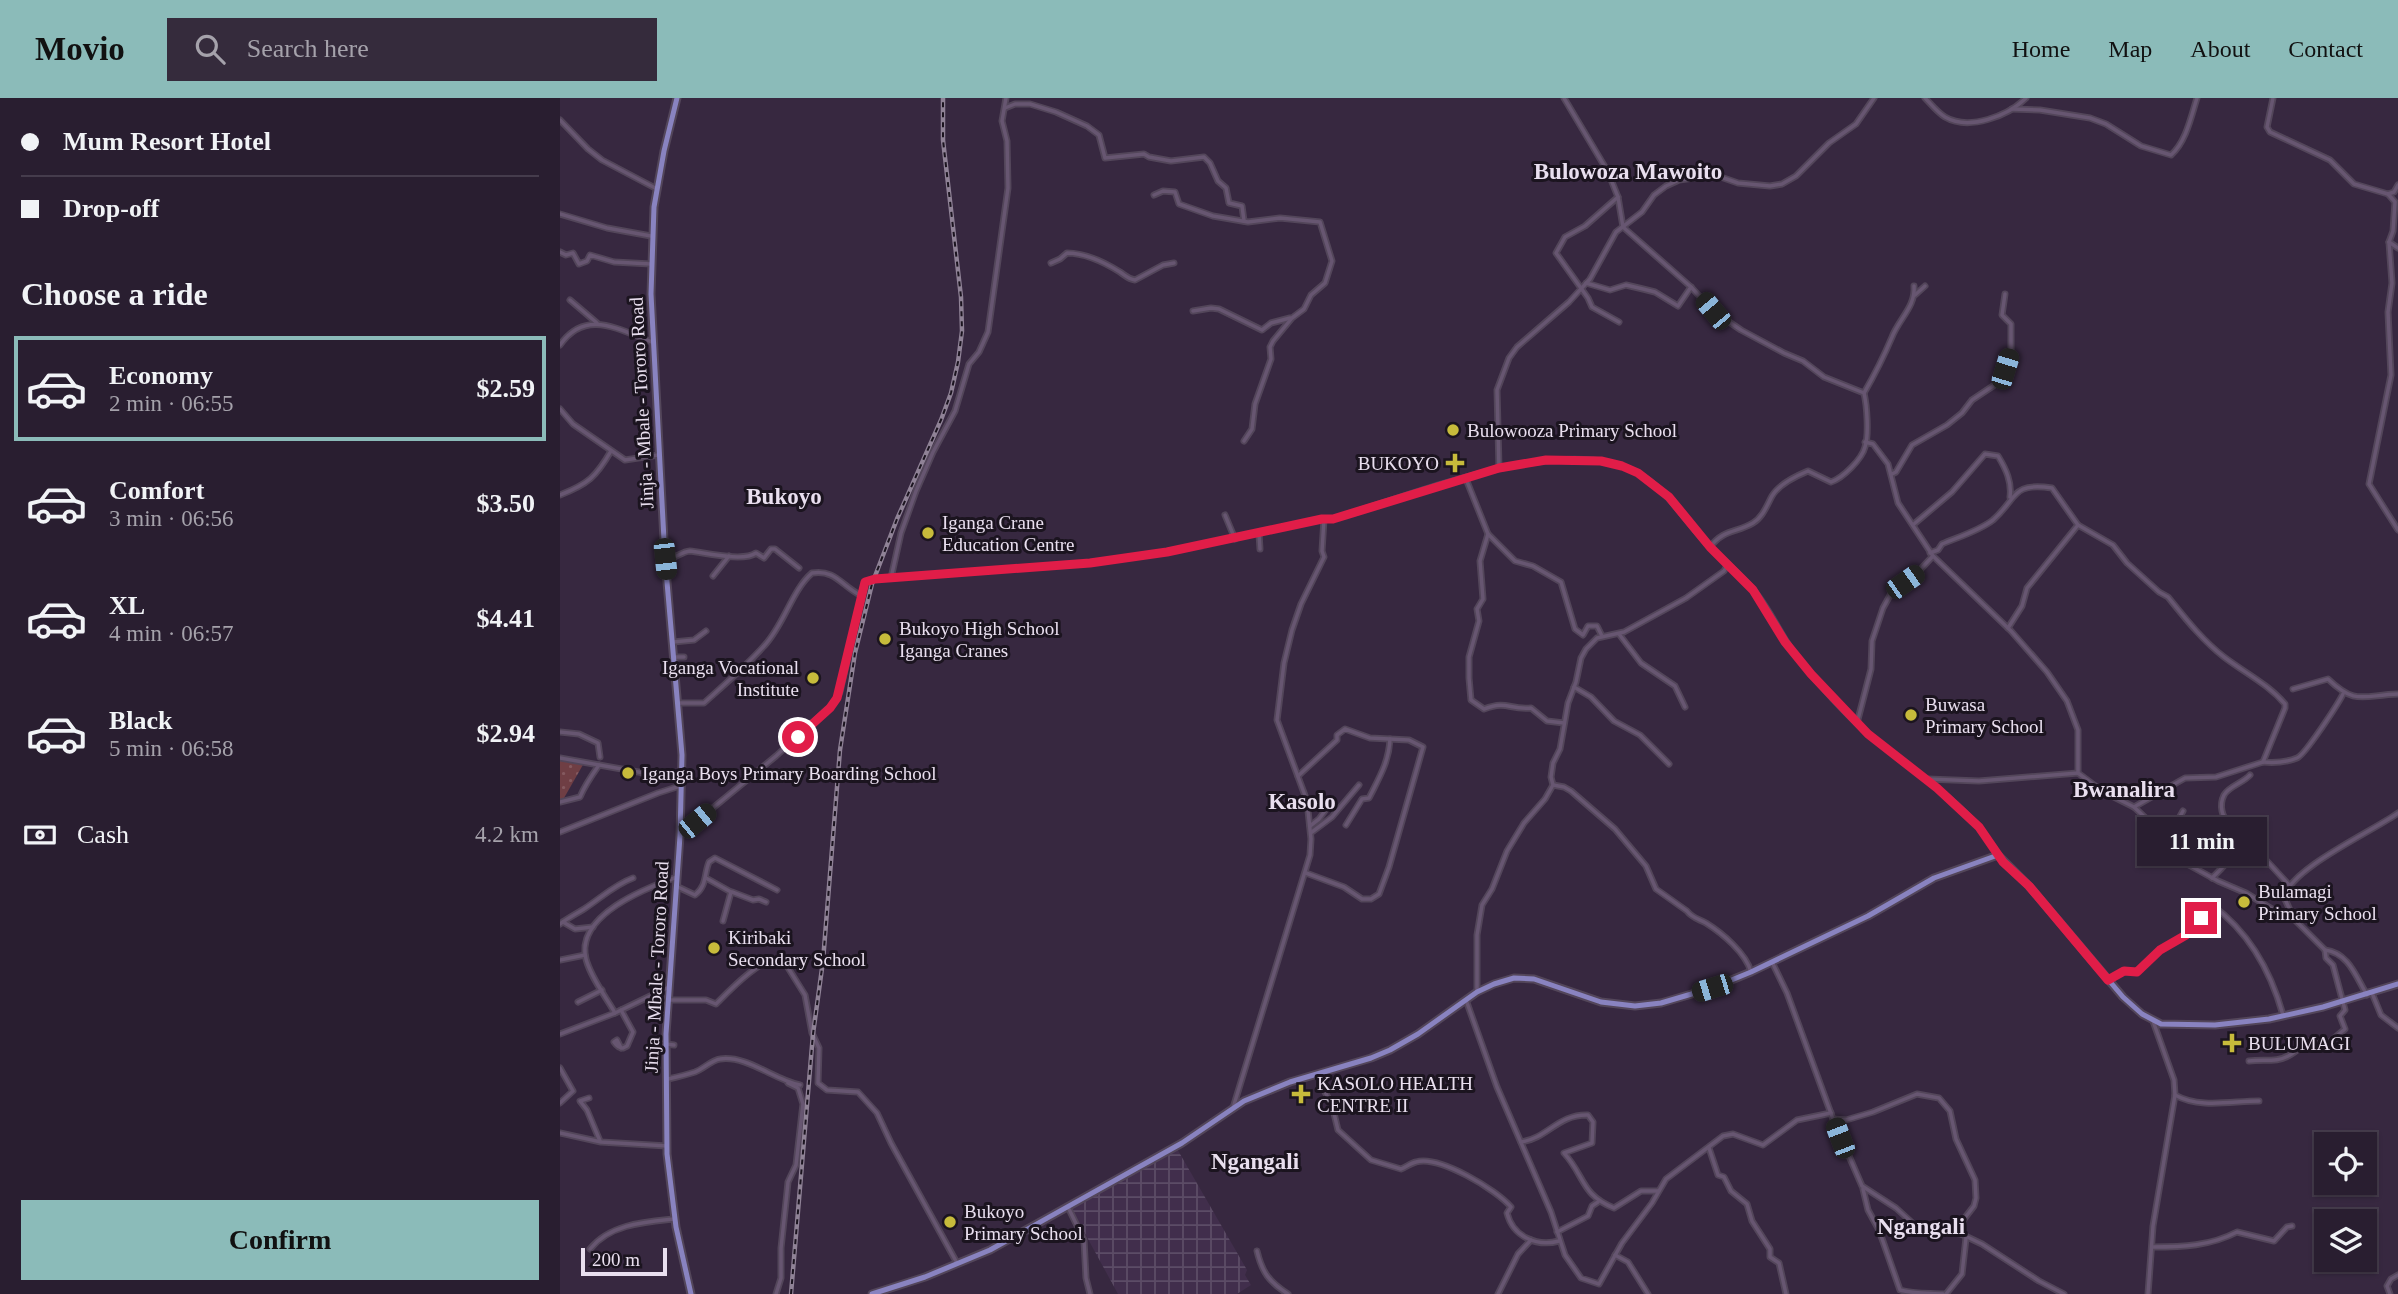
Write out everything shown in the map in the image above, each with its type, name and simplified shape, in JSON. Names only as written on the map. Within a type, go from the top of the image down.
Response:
[{"type":"main road","name":"Jinja - Mbale - Tororo Road","points":[[677,98],[657,188],[651,264],[658,454],[679,703],[682,785],[666,1044],[667,1146],[674,1219],[691,1294]]},
{"type":"main road","points":[[872,1294],[990,1250],[1182,1143],[1244,1101],[1290,1082],[1390,1050],[1418,1034],[1477,992],[1514,978],[1534,979],[1591,999],[1635,1006],[1661,1003],[1691,995],[1751,972],[1868,916],[1934,878],[1998,855],[2029,886],[2132,1006],[2152,1021],[2161,1024],[2215,1025],[2269,1019],[2343,1002],[2398,984]]},
{"type":"street","points":[[891,578],[901,533],[919,483],[955,411],[969,364],[979,352],[988,332],[1009,188],[1007,141],[1002,121],[1006,98]]},
{"type":"street","points":[[1564,98],[1608,172],[1618,197],[1623,227],[1691,287],[1713,311],[1741,330],[1803,361],[1824,377],[1864,393]]},
{"type":"street","points":[[1499,468],[1497,390],[1501,374],[1517,347],[1569,302],[1586,283],[1616,232],[1642,212],[1654,195],[1679,180],[1715,175],[1738,183],[1770,186],[1782,184],[1796,176],[1829,143],[1856,124],[1874,98]]},
{"type":"street","points":[[1925,98],[1946,118],[1964,122],[1987,120],[2012,109],[2026,98]]},
{"type":"street","points":[[2012,109],[2040,110],[2090,118],[2106,124],[2141,146],[2171,155],[2177,150],[2197,98]]},
{"type":"street","points":[[2273,98],[2267,127],[2270,132],[2330,160],[2354,184],[2388,194],[2395,202],[2393,231],[2389,242],[2392,283],[2388,312],[2391,375],[2369,484],[2398,530]]},
{"type":"street","points":[[1005,108],[1015,104],[1030,104],[1087,126],[1099,135],[1105,158],[1144,154],[1171,161],[1204,157],[1226,188],[1229,203],[1242,206],[1244,222]]},
{"type":"street","points":[[560,120],[602,160],[657,188]]},
{"type":"street","points":[[2388,194],[2394,192],[2398,185]]},
{"type":"street","points":[[1154,195],[1163,191],[1175,192],[1179,204],[1213,216],[1244,222],[1280,218],[1320,222],[1330,252],[1331,266],[1324,285],[1311,295],[1299,314],[1271,323],[1262,330],[1219,309],[1211,307],[1193,311]]},
{"type":"street","points":[[1618,197],[1585,226],[1565,237],[1556,253],[1592,307],[1619,322]]},
{"type":"street","points":[[560,214],[607,228],[652,236]]},
{"type":"street","points":[[2389,242],[2398,248]]},
{"type":"street","points":[[560,252],[566,255],[573,253],[579,264],[587,261],[590,255],[614,262],[651,264]]},
{"type":"street","points":[[1051,263],[1067,253],[1079,253],[1100,260],[1135,280],[1158,267],[1174,263]]},
{"type":"street","points":[[1586,283],[1610,290],[1626,285],[1643,289],[1655,292],[1678,306],[1691,287]]},
{"type":"street","points":[[1914,286],[1915,295]]},
{"type":"street","points":[[1710,547],[1718,536],[1752,523],[1766,508],[1773,494],[1793,477],[1808,471],[1831,482],[1858,459],[1867,444],[1864,393],[1886,354],[1892,334],[1915,295],[1925,286]]},
{"type":"street","points":[[1892,474],[1912,446],[1947,425],[1962,413],[1972,400],[2002,380],[2011,350],[2011,324],[2002,315],[2005,294]]},
{"type":"street","points":[[570,300],[597,323],[652,342]]},
{"type":"street","points":[[1244,441],[1252,429],[1255,404],[1271,359],[1270,346],[1292,318]]},
{"type":"street","points":[[560,345],[575,328],[597,323]]},
{"type":"street","points":[[560,409],[573,424],[630,461],[658,454]]},
{"type":"street","points":[[1865,442],[1873,444],[1888,464],[1898,503],[1931,554],[2008,628],[2070,705],[2078,730],[2078,773]]},
{"type":"street","points":[[560,495],[595,476],[611,451]]},
{"type":"street","points":[[1914,525],[1952,492],[1985,454],[1998,456],[2011,486],[2010,499]]},
{"type":"street","points":[[680,836],[776,756],[834,703],[839,692],[865,582],[1090,563],[1167,552],[1333,519],[1499,468],[1565,458],[1622,466],[1638,473],[1669,497],[1710,547],[1760,598],[1791,652],[1857,723],[1925,778],[1979,827],[1998,855]]},
{"type":"street","points":[[1466,479],[1489,534],[1515,561],[1533,566],[1560,582],[1576,629],[1583,635],[1588,626],[1597,626],[1602,636]]},
{"type":"street","points":[[1857,723],[1871,668],[1872,641],[1883,608],[1894,590],[1917,573],[1942,544],[1992,520],[2017,491],[2033,485],[2052,488],[2077,525],[2113,545],[2127,563],[2168,597],[2208,643],[2258,680],[2284,704],[2285,708],[2263,762]]},
{"type":"street","points":[[1226,515],[1235,538]]},
{"type":"street","points":[[1233,1110],[1310,855],[1311,833],[1307,801],[1277,720],[1278,700],[1292,630],[1301,604],[1324,557],[1324,519]]},
{"type":"street","points":[[2008,628],[2022,606],[2026,588],[2077,525]]},
{"type":"street","points":[[1259,534],[1259,549]]},
{"type":"street","points":[[1489,534],[1480,561],[1483,599],[1477,609],[1479,621],[1469,657],[1468,693],[1471,700],[1484,709],[1498,703],[1521,709],[1531,708],[1547,721],[1564,723]]},
{"type":"street","points":[[665,559],[675,559],[684,552],[691,551],[749,558],[756,553],[764,558],[771,550],[775,550],[799,568]]},
{"type":"street","points":[[713,576],[729,556]]},
{"type":"street","points":[[1724,571],[1728,564]]},
{"type":"street","points":[[1477,992],[1476,935],[1482,905],[1492,889],[1507,851],[1553,785],[1553,762],[1560,749],[1564,723],[1581,658],[1586,649],[1602,636],[1619,634],[1686,598],[1724,571],[1734,569]]},
{"type":"street","points":[[679,703],[705,703],[764,646],[790,607],[800,586],[812,573],[824,571],[840,579],[851,591],[862,596]]},
{"type":"street","points":[[673,642],[694,640],[706,631]]},
{"type":"street","points":[[1619,634],[1641,663],[1675,686],[1685,707]]},
{"type":"street","points":[[674,657],[684,657]]},
{"type":"street","points":[[2292,690],[2328,679],[2343,694],[2361,699],[2380,694],[2398,694]]},
{"type":"street","points":[[1574,687],[1591,697],[1614,721],[1640,735],[1669,764]]},
{"type":"street","points":[[2134,807],[2185,778],[2216,777],[2263,762],[2274,763],[2299,758],[2343,694]]},
{"type":"street","points":[[1298,776],[1315,762],[1345,729],[1370,738],[1409,740],[1423,747],[1382,890],[1371,899],[1362,899],[1344,887],[1306,873]]},
{"type":"street","points":[[560,733],[579,734],[598,743],[600,757]]},
{"type":"street","points":[[1346,825],[1362,799],[1369,798],[1378,782],[1388,754],[1390,739]]},
{"type":"street","points":[[560,758],[644,773]]},
{"type":"street","points":[[560,802],[580,797],[599,765]]},
{"type":"street","points":[[1925,778],[1979,781],[2078,773],[2102,791],[2134,807],[2170,841],[2174,853],[2189,865],[2246,893],[2285,917],[2294,919]]},
{"type":"street","points":[[2212,878],[2234,851],[2235,839],[2223,818],[2224,796],[2229,789],[2244,782],[2250,775]]},
{"type":"street","points":[[560,832],[682,785]]},
{"type":"street","points":[[1311,833],[1332,817],[1359,785]]},
{"type":"street","points":[[1553,785],[1571,791],[1615,829],[1646,866],[1656,889],[1688,911],[1689,915],[1709,925],[1730,941],[1749,964],[1751,972]]},
{"type":"street","points":[[1310,826],[1323,814],[1326,805]]},
{"type":"street","points":[[2170,841],[2183,811]]},
{"type":"street","points":[[2249,1061],[2272,1062],[2290,1055],[2305,1042],[2315,1038],[2325,1046],[2345,1029],[2340,1016],[2345,1010],[2333,965],[2326,958],[2325,950],[2294,919],[2284,897],[2289,885],[2348,841],[2398,813]]},
{"type":"street","points":[[2254,841],[2266,860],[2289,885]]},
{"type":"street","points":[[676,886],[695,895],[703,887],[709,862],[715,858],[777,890]]},
{"type":"street","points":[[621,1048],[627,1046],[633,1032],[590,969],[586,954],[589,935],[606,911],[636,892],[677,877]]},
{"type":"street","points":[[593,927],[576,929],[562,923],[620,882],[633,878]]},
{"type":"street","points":[[706,878],[731,892],[766,902]]},
{"type":"street","points":[[723,921],[731,892]]},
{"type":"street","points":[[2108,980],[2124,971],[2137,972],[2160,950],[2186,935],[2212,905],[2235,926],[2262,959],[2283,1015]]},
{"type":"street","points":[[2325,950],[2333,951],[2347,960],[2381,1015],[2398,1028]]},
{"type":"street","points":[[560,960],[586,954]]},
{"type":"street","points":[[668,1000],[706,1000],[716,1004],[723,995],[769,960],[782,958],[805,995],[812,1032],[819,1048],[818,1083],[827,1090],[858,1092],[877,1113],[958,1264]]},
{"type":"street","points":[[1772,962],[1787,993],[1830,1113],[1862,1186],[1868,1210],[1900,1290],[1910,1293],[1923,1291],[1945,1294],[1962,1274],[1966,1238]]},
{"type":"street","points":[[560,1034],[619,1013],[669,987]]},
{"type":"street","points":[[578,1002],[602,990]]},
{"type":"street","points":[[1466,1000],[1497,1087],[1551,1212],[1559,1241],[1570,1264],[1581,1278],[1590,1282],[1598,1284],[1602,1281],[1615,1255],[1673,1172],[1728,1134],[1763,1145],[1797,1120],[1830,1113]]},
{"type":"street","points":[[2148,1294],[2160,1180],[2175,1095],[2174,1080],[2152,1021]]},
{"type":"street","points":[[666,1044],[674,1045]]},
{"type":"street","points":[[666,1079],[692,1073],[717,1059],[733,1060],[798,1088],[803,1104],[796,1165],[786,1192],[781,1278],[776,1294]]},
{"type":"street","points":[[560,1068],[573,1091],[560,1103]]},
{"type":"street","points":[[1321,1073],[1338,1130],[1371,1160],[1401,1170],[1417,1161],[1455,1170],[1499,1194],[1511,1207],[1507,1213],[1513,1229],[1543,1244],[1559,1241]]},
{"type":"street","points":[[788,1083],[800,1085]]},
{"type":"street","points":[[1833,1119],[1846,1120],[1873,1112],[1917,1094],[1939,1098],[1950,1111],[1956,1139],[1975,1180],[1974,1206],[1963,1222],[1961,1234]]},
{"type":"street","points":[[2175,1095],[2182,1099],[2217,1104],[2259,1101]]},
{"type":"street","points":[[589,1098],[580,1101],[587,1110],[601,1142]]},
{"type":"street","points":[[1521,1142],[1537,1137],[1567,1117],[1588,1115],[1593,1122],[1592,1143],[1564,1153],[1573,1163],[1588,1192],[1598,1202],[1614,1208],[1641,1191],[1659,1191]]},
{"type":"street","points":[[560,1133],[601,1142],[667,1146]]},
{"type":"street","points":[[1709,1148],[1718,1175],[1724,1177],[1731,1191],[1747,1204],[1752,1221],[1770,1249],[1770,1257],[1779,1263],[1786,1294]]},
{"type":"street","points":[[1862,1186],[1896,1208],[1919,1229],[1961,1234],[2064,1294]]},
{"type":"street","points":[[1557,1232],[1588,1216],[1592,1206],[1598,1202]]},
{"type":"street","points":[[1068,1207],[1084,1240],[1086,1278],[1090,1294]]},
{"type":"street","points":[[590,1249],[603,1238],[629,1225],[674,1219]]},
{"type":"street","points":[[2152,1247],[2199,1245],[2219,1241],[2237,1232],[2274,1241],[2287,1227],[2292,1226]]},
{"type":"street","points":[[1498,1294],[1518,1254],[1531,1240]]},
{"type":"street","points":[[1257,1251],[1262,1271],[1269,1280],[1288,1294]]},
{"type":"street","points":[[1615,1255],[1628,1262],[1648,1294]]},
{"type":"street","points":[[2390,1294],[2387,1286],[2390,1279],[2398,1275]]},
{"type":"shaded area","points":[[560,759],[584,763],[560,805]]},
{"type":"shaded area","points":[[1176,1147],[1247,1270],[1245,1275],[1251,1285],[1237,1294],[1118,1294],[1070,1206]]},
{"type":"railway","points":[[791,1294],[840,750],[855,653],[872,584],[951,393],[962,331],[961,297],[943,140],[943,98]]},
{"type":"place","name":"Bulowooza Primary School","points":[[1453,430]]},
{"type":"place","name":"BUKOYO","points":[[1455,463]]},
{"type":"place","name":"Iganga Crane Education Centre","points":[[928,533]]},
{"type":"place","name":"Bukoyo High School Iganga Cranes","points":[[885,639]]},
{"type":"place","name":"Iganga Vocational Institute","points":[[813,678]]},
{"type":"place","name":"Buwasa Primary School","points":[[1911,715]]},
{"type":"place","name":"Iganga Boys Primary Boarding School","points":[[628,773]]},
{"type":"place","name":"Bulamagi Primary School","points":[[2244,902]]},
{"type":"place","name":"Kiribaki Secondary School","points":[[714,948]]},
{"type":"place","name":"BULUMAGI","points":[[2232,1043]]},
{"type":"place","name":"KASOLO HEALTH CENTRE II","points":[[1301,1094]]},
{"type":"place","name":"Bukoyo Primary School","points":[[950,1222]]},
{"type":"district","name":"Bulowoza Mawoito","points":[[1628,171]]},
{"type":"district","name":"Bukoyo","points":[[784,496]]},
{"type":"district","name":"Bwanalira","points":[[2124,789]]},
{"type":"district","name":"Kasolo","points":[[1302,801]]},
{"type":"district","name":"Ngangali","points":[[1255,1161]]},
{"type":"district","name":"Ngangali","points":[[1921,1226]]},
{"type":"route","points":[[798,737],[830,708],[837,698],[865,582],[875,579],[1090,563],[1167,552],[1322,519],[1333,519],[1499,468],[1565,458],[1601,461],[1638,473],[1669,497],[1710,547],[1760,598],[1791,652],[1803,666],[1868,734],[1937,788],[1979,827],[2003,862],[2029,886],[2108,980],[2124,971],[2137,972],[2160,950],[2186,935],[2201,918]]}]
